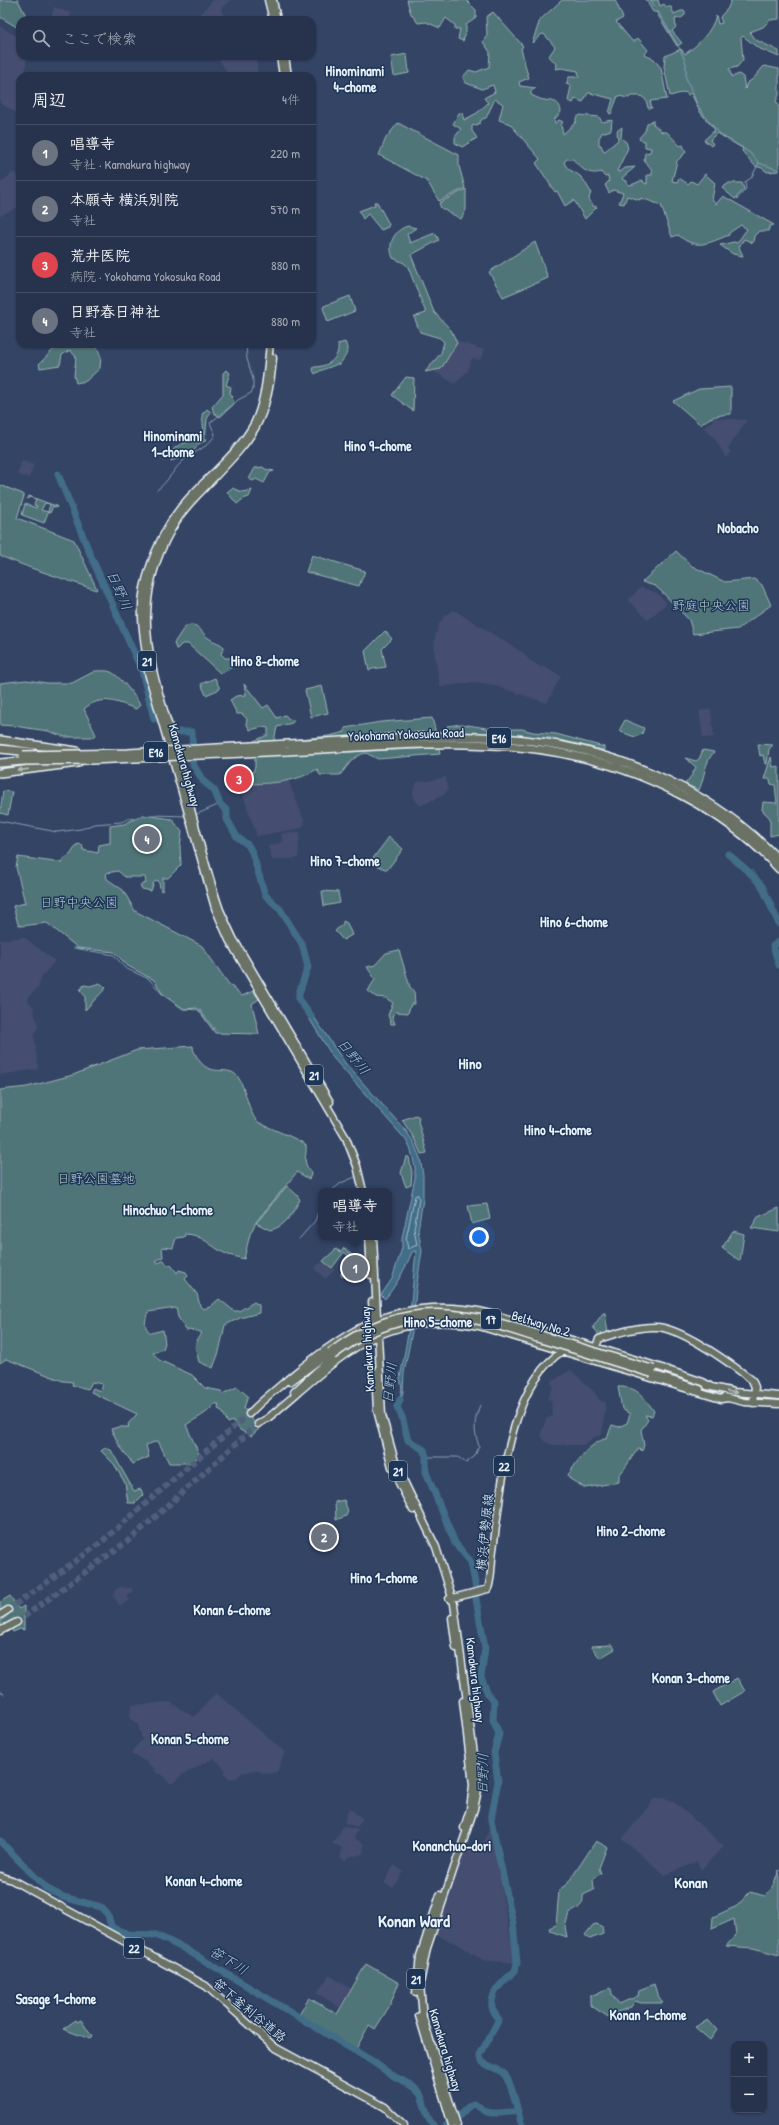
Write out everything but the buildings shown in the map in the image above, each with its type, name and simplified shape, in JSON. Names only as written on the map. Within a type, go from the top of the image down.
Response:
[{"type":"highway","points":[[0,740],[87,752],[172,749]]},
{"type":"highway","name":"Yokohama Yokosuka Road","points":[[0,760],[24,756],[436,744],[486,744],[533,748],[578,755],[616,766],[697,800],[740,825],[779,860]]},
{"type":"highway","name":"Yokohama Yokosuka Road","points":[[0,754],[92,760],[287,748]]},
{"type":"highway","points":[[0,749],[24,756]]},
{"type":"highway","points":[[0,764],[24,756]]},
{"type":"highway","points":[[0,773],[74,763],[175,759]]},
{"type":"highway","name":"Yokohama Yokosuka Road","points":[[697,800],[736,830],[779,869]]},
{"type":"main road","points":[[268,0],[272,16]]},
{"type":"main road","points":[[273,0],[276,16]]},
{"type":"main road","points":[[281,60],[283,72]]},
{"type":"main road","points":[[286,60],[287,72]]},
{"type":"main road","name":"Kamakura highway","points":[[269,348],[263,398],[253,424],[236,448],[186,500],[174,517],[158,545],[146,581],[142,612],[144,648],[148,673],[175,759],[210,894],[224,930],[346,1138],[357,1166],[362,1188]]},
{"type":"main road","name":"Kamakura highway","points":[[172,749],[148,646],[147,613],[154,571],[162,548],[178,518],[243,447],[254,431],[267,400],[274,348]]},
{"type":"main road","name":"Kamakura highway","points":[[190,815],[225,922],[346,1131],[357,1153],[366,1188]]},
{"type":"main road","name":"Kamakura highway","points":[[369,1240],[382,1410],[390,1446],[399,1472],[436,1548],[450,1598],[459,1634],[478,1790],[472,1815],[427,1948],[420,1988],[423,2018],[452,2115],[457,2125]]},
{"type":"main road","name":"Kamakura highway","points":[[373,1240],[375,1320]]},
{"type":"main road","points":[[375,1320],[416,1309],[441,1307],[481,1312],[678,1373],[710,1386]]},
{"type":"main road","name":"Beltway No.2","points":[[375,1320],[338,1340],[317,1355],[249,1414],[359,1333],[389,1321],[423,1313],[453,1313],[492,1319],[728,1398],[753,1403],[779,1404]]},
{"type":"main road","points":[[376,1335],[415,1323],[440,1321],[479,1326],[676,1386],[721,1399],[728,1398]]},
{"type":"main road","points":[[596,1347],[601,1338],[655,1327],[667,1329],[686,1336],[748,1377],[755,1384],[753,1403]]},
{"type":"main road","name":"Beltway No.2","points":[[331,1354],[258,1424],[268,1418],[350,1349],[376,1335]]},
{"type":"main road","name":"横浜伊勢原線","points":[[450,1598],[488,1589],[490,1583],[501,1478],[525,1395],[534,1380],[562,1351],[578,1342]]},
{"type":"main road","points":[[552,1348],[554,1352],[554,1359]]},
{"type":"main road","points":[[571,1361],[575,1355]]},
{"type":"main road","name":"Beltway No.2","points":[[653,1372],[726,1391],[754,1395],[779,1396]]},
{"type":"main road","points":[[0,1615],[8,1610]]},
{"type":"main road","points":[[0,1631],[17,1622]]},
{"type":"main road","name":"笹下釜利谷道路","points":[[0,1876],[12,1880],[206,1986],[276,2048],[385,2107],[404,2125]]},
{"type":"main road","name":"Kamakura highway","points":[[452,2115],[452,2125]]},
{"type":"shaded area","points":[[213,0],[232,0],[221,8],[224,16],[199,16]]},
{"type":"shaded area","points":[[54,7],[71,13],[71,16],[52,16]]},
{"type":"shaded area","points":[[0,26],[16,36],[16,60],[27,60],[25,72],[16,72],[16,113],[0,103]]},
{"type":"shaded area","points":[[219,60],[256,60],[258,72],[227,72]]},
{"type":"shaded area","points":[[14,172],[16,175],[16,208],[0,216],[0,183]]},
{"type":"shaded area","points":[[453,340],[485,350],[480,360],[472,358],[468,371],[455,384],[433,371]]},
{"type":"shaded area","points":[[715,418],[747,420],[728,449],[731,451],[726,458],[715,439],[704,428]]},
{"type":"shaded area","points":[[22,461],[34,465],[29,478],[17,474]]},
{"type":"shaded area","points":[[641,587],[657,593],[667,603],[648,620],[628,600]]},
{"type":"shaded area","points":[[454,610],[525,654],[528,659],[561,676],[547,703],[489,684],[475,682],[440,687],[434,650],[435,637],[438,626],[445,615]]},
{"type":"shaded area","points":[[711,709],[714,737],[703,738],[699,711]]},
{"type":"shaded area","points":[[446,777],[448,789],[444,795],[420,806],[414,799],[413,791],[417,782]]},
{"type":"shaded area","points":[[288,779],[305,823],[302,828],[257,836],[242,792],[249,790],[252,784],[275,783]]},
{"type":"shaded area","points":[[300,832],[298,858],[272,860],[268,846],[280,843],[283,840],[281,834]]},
{"type":"shaded area","points":[[24,937],[55,961],[41,978],[38,988],[29,996],[28,1001],[33,1006],[38,1026],[34,1035],[38,1069],[0,1075],[0,940]]},
{"type":"shaded area","points":[[323,1261],[335,1270],[325,1279],[314,1268]]},
{"type":"shaded area","points":[[571,1370],[595,1393],[600,1401],[606,1402],[602,1435],[594,1437],[584,1445],[552,1445],[545,1442],[541,1434],[546,1419],[552,1416],[551,1400],[547,1399],[554,1386],[551,1384],[552,1381]]},
{"type":"shaded area","points":[[120,1587],[132,1588],[133,1591],[127,1596],[130,1600],[120,1606],[113,1595],[116,1589]]},
{"type":"shaded area","points":[[216,1693],[285,1752],[277,1772],[267,1774],[254,1770],[242,1773],[236,1778],[228,1779],[224,1773],[226,1771],[214,1758],[179,1777],[174,1783],[169,1783],[162,1775],[156,1773],[154,1768],[147,1764],[147,1762],[131,1754],[142,1740],[138,1725],[129,1718],[132,1705],[170,1702],[194,1717]]},
{"type":"shaded area","points":[[664,1798],[673,1801],[724,1846],[701,1870],[697,1862],[665,1875],[622,1839],[654,1799]]},
{"type":"shaded area","points":[[349,1808],[363,1819],[357,1827],[344,1823]]},
{"type":"shaded area","points":[[343,1826],[358,1830],[354,1838],[364,1844],[363,1854],[348,1857],[345,1861],[340,1858],[342,1848],[332,1843],[337,1838]]},
{"type":"shaded area","points":[[491,1831],[515,1963],[483,1960],[461,1946],[436,1935],[466,1848],[484,1841]]},
{"type":"shaded area","points":[[394,1865],[403,1871],[393,1888],[384,1883]]},
{"type":"shaded area","points":[[329,1975],[351,1989],[339,2007],[317,1993]]},
{"type":"green space","points":[[0,0],[18,0],[26,16],[16,16],[16,27],[0,17]]},
{"type":"green space","points":[[407,0],[466,0],[476,10],[476,18],[466,25],[466,32],[463,41],[458,39],[460,29],[455,29],[455,25],[446,18],[440,28],[426,22],[418,23],[411,14]]},
{"type":"green space","points":[[562,0],[615,0],[623,18],[616,22],[633,42],[638,38],[648,50],[644,55],[654,59],[661,68],[667,99],[650,101],[652,108],[648,108],[646,100],[641,96],[631,96],[629,98],[618,96],[611,114],[609,113],[613,99],[588,93],[583,102],[575,99],[573,103],[568,101],[571,86],[566,84],[569,77],[579,77],[578,71],[561,68],[556,69],[557,65],[549,56],[555,47],[545,35],[542,34],[532,43],[540,20]]},
{"type":"green space","points":[[646,0],[658,0],[660,6],[664,4],[666,7],[671,7],[674,14],[685,11],[685,15],[681,18],[675,19],[676,27],[672,31],[682,43],[677,46],[656,12],[653,12]]},
{"type":"green space","points":[[731,0],[779,0],[779,19],[770,20],[763,27],[750,32],[756,40],[779,51],[779,57],[758,48],[743,36],[741,38],[743,60],[737,67],[729,69],[732,77],[739,74],[743,77],[745,89],[747,83],[753,79],[764,66],[779,69],[779,95],[776,101],[779,107],[779,171],[767,172],[762,168],[755,166],[742,151],[743,148],[717,133],[710,140],[713,144],[711,146],[704,140],[715,130],[700,112],[691,93],[688,95],[685,92],[670,96],[664,67],[665,56],[681,49],[685,54],[695,46],[704,38],[716,15],[718,24],[722,23],[720,17],[728,8]]},
{"type":"green space","points":[[493,12],[523,46],[521,49],[529,78],[519,82],[520,86],[536,88],[531,91],[531,95],[540,99],[554,101],[559,104],[561,112],[554,120],[555,123],[559,120],[563,122],[561,125],[563,134],[576,122],[576,118],[580,115],[599,117],[602,122],[612,120],[611,130],[602,133],[599,138],[599,145],[601,145],[604,152],[618,140],[617,131],[622,127],[621,138],[626,142],[628,148],[617,171],[620,172],[625,168],[635,167],[622,178],[623,180],[627,181],[627,184],[631,185],[643,180],[643,182],[647,184],[647,175],[652,175],[652,170],[644,160],[645,153],[650,152],[651,148],[645,147],[645,141],[640,140],[639,138],[645,131],[647,124],[653,120],[653,124],[662,132],[667,132],[680,146],[683,145],[686,152],[677,161],[672,181],[677,182],[679,178],[688,184],[691,181],[697,184],[705,174],[715,183],[712,200],[716,204],[723,196],[774,225],[770,226],[768,231],[759,231],[754,236],[753,243],[744,239],[739,247],[743,256],[733,254],[720,245],[734,242],[737,243],[747,229],[741,225],[729,233],[729,235],[709,243],[691,243],[678,235],[672,237],[661,205],[641,198],[640,200],[627,196],[624,204],[619,203],[623,193],[613,190],[609,193],[605,185],[609,181],[608,176],[605,177],[601,172],[589,172],[582,168],[573,159],[567,159],[564,162],[565,165],[583,179],[591,192],[589,199],[593,206],[597,207],[585,219],[574,200],[565,206],[557,191],[555,192],[536,163],[540,159],[510,124],[499,120],[503,104],[495,99],[486,118],[482,119],[479,124],[472,126],[472,131],[477,138],[462,147],[455,143],[455,137],[461,129],[453,124],[459,113],[462,113],[464,120],[477,113],[488,103],[484,98],[495,92],[493,85],[482,89],[466,83],[463,77],[469,70],[476,72],[489,67],[490,52],[483,42],[487,35],[486,17]]},
{"type":"green space","points":[[407,54],[409,73],[394,76],[391,57]]},
{"type":"green space","points":[[398,123],[459,155],[459,166],[465,188],[439,201],[427,181],[379,155],[386,138]]},
{"type":"green space","points":[[729,183],[742,183],[744,189],[735,199],[722,188]]},
{"type":"green space","points":[[466,189],[466,210],[461,219],[441,208],[439,203]]},
{"type":"green space","points":[[374,202],[377,202],[389,224],[388,227],[381,230],[368,214],[363,219],[359,211],[375,205]]},
{"type":"green space","points":[[408,226],[416,228],[407,234],[410,243],[435,233],[439,240],[411,255],[434,312],[451,330],[457,343],[441,369],[425,372],[441,353],[444,342],[440,338],[420,332],[414,317],[426,313],[408,267],[404,263],[393,258],[391,253],[391,243],[393,238],[399,231]]},
{"type":"green space","points":[[535,242],[548,278],[503,297],[489,272]]},
{"type":"green space","points":[[350,296],[355,311],[328,322],[323,308],[324,306]]},
{"type":"green space","points":[[345,342],[347,352],[339,365],[337,364],[315,374],[313,370],[314,367],[324,366],[332,361],[337,354],[338,344]]},
{"type":"green space","points":[[56,348],[98,348],[101,357],[100,368],[86,381],[76,383],[74,376],[76,357],[70,350],[62,355],[60,365],[40,368],[39,364]]},
{"type":"green space","points":[[226,370],[230,373],[226,385],[231,387],[230,393],[233,397],[234,404],[220,417],[214,413],[212,407],[223,394],[223,373]]},
{"type":"green space","points":[[406,377],[414,378],[413,411],[392,395]]},
{"type":"green space","points":[[731,387],[731,414],[711,418],[701,425],[673,401],[699,389]]},
{"type":"green space","points":[[207,409],[211,412],[207,419],[205,441],[198,444],[190,454],[171,461],[172,458],[169,456],[178,445],[200,440],[204,434],[202,414]]},
{"type":"green space","points":[[263,467],[274,471],[270,472],[264,483],[256,479],[253,481],[249,479],[255,468]]},
{"type":"green space","points":[[0,485],[23,494],[24,496],[17,518],[74,540],[97,589],[96,590],[0,556]]},
{"type":"green space","points":[[232,488],[242,492],[252,490],[249,497],[243,499],[237,504],[227,492]]},
{"type":"green space","points":[[29,496],[50,504],[45,503],[41,510],[48,512],[44,523],[22,515],[25,504],[36,508],[37,506],[34,505],[36,499],[30,497],[27,499]]},
{"type":"green space","points":[[50,504],[57,506],[56,508],[53,506],[50,513],[48,512]]},
{"type":"green space","name":"野庭中央公園","points":[[676,551],[692,566],[725,582],[754,579],[762,585],[771,605],[738,629],[693,634],[689,620],[660,590],[655,586],[642,582]]},
{"type":"green space","points":[[312,555],[365,571],[359,586],[306,572]]},
{"type":"green space","points":[[190,625],[196,626],[207,637],[224,647],[221,654],[225,658],[231,658],[235,663],[228,670],[220,673],[188,644],[182,644],[176,649],[174,643],[184,628]]},
{"type":"green space","points":[[385,631],[392,639],[382,649],[386,667],[372,669],[369,671],[365,651]]},
{"type":"green space","points":[[95,671],[108,671],[115,674],[140,705],[136,709],[109,701],[90,704],[84,709],[96,735],[94,737],[65,737],[48,731],[0,725],[0,683],[26,680],[47,683],[72,683]]},
{"type":"green space","points":[[215,678],[220,689],[206,695],[201,684]]},
{"type":"green space","points":[[244,684],[263,708],[268,705],[277,718],[285,715],[289,719],[294,720],[292,723],[277,727],[274,741],[249,743],[268,735],[268,728],[262,727],[250,730],[246,723],[247,719],[242,714],[237,714],[230,700],[236,696],[246,695]]},
{"type":"green space","points":[[322,686],[328,713],[311,717],[305,690]]},
{"type":"green space","points":[[432,718],[437,737],[295,742],[298,739],[329,736],[345,732],[345,728],[381,722]]},
{"type":"green space","points":[[625,720],[644,728],[642,734],[635,737],[621,732],[620,729]]},
{"type":"green space","points":[[462,724],[492,729],[522,729],[533,732],[556,734],[604,747],[604,750],[551,738],[448,733],[447,726]]},
{"type":"green space","points":[[758,744],[773,745],[769,749],[767,764],[765,764],[763,755],[760,756]]},
{"type":"green space","points":[[439,748],[440,754],[378,759],[366,753],[361,754],[348,764],[340,775],[320,775],[317,769],[302,777],[277,782],[252,784],[247,789],[245,784],[248,781],[240,775],[251,776],[255,767],[255,756]]},
{"type":"green space","points":[[703,750],[714,752],[706,765],[699,790],[685,784],[696,767],[685,758],[696,761],[699,759]]},
{"type":"green space","points":[[771,757],[773,767],[779,766],[779,834],[770,836],[770,818],[762,810],[763,802],[777,803],[775,785],[771,784],[770,779],[764,779]]},
{"type":"green space","points":[[3,791],[12,792],[8,815],[0,813]]},
{"type":"green space","name":"日野中央公園","points":[[143,815],[172,819],[182,832],[180,847],[181,865],[168,878],[163,878],[163,890],[161,891],[158,880],[154,882],[151,891],[142,889],[140,885],[146,883],[145,877],[125,877],[118,871],[106,873],[107,879],[123,890],[135,911],[202,946],[228,983],[242,996],[253,991],[259,999],[252,1004],[259,1034],[215,1033],[197,1008],[184,1009],[162,993],[154,980],[128,966],[114,952],[78,948],[47,923],[21,926],[18,924],[13,906],[25,903],[16,867],[18,857],[62,863],[62,860],[71,854],[76,845],[80,844],[83,846],[83,850],[98,853],[99,845],[110,843],[110,826],[124,824]]},
{"type":"green space","points":[[389,837],[403,849],[387,870],[372,863],[371,861]]},
{"type":"green space","points":[[322,891],[338,892],[340,903],[324,906]]},
{"type":"green space","points":[[343,921],[347,923],[352,935],[343,940],[335,931],[343,924]]},
{"type":"green space","points":[[399,950],[410,987],[414,992],[415,1004],[411,1004],[408,1013],[396,1012],[392,1016],[395,1024],[391,1024],[388,1015],[393,1003],[386,998],[376,997],[368,991],[375,979],[367,967],[375,965],[386,953]]},
{"type":"green space","points":[[100,983],[106,988],[85,1010],[85,996],[80,990],[84,985],[90,986]]},
{"type":"green space","name":"日野公園墓地","points":[[193,1046],[197,1057],[207,1068],[229,1071],[238,1077],[257,1121],[304,1143],[306,1146],[305,1162],[311,1175],[309,1179],[297,1172],[256,1222],[250,1234],[244,1259],[226,1254],[201,1238],[185,1234],[184,1237],[176,1238],[173,1248],[162,1247],[163,1257],[156,1261],[158,1263],[164,1260],[167,1265],[171,1265],[177,1273],[179,1270],[186,1272],[188,1276],[185,1279],[197,1294],[200,1306],[203,1309],[210,1307],[219,1299],[234,1311],[239,1311],[254,1302],[259,1305],[259,1313],[240,1318],[225,1325],[219,1352],[213,1368],[199,1362],[195,1346],[197,1342],[196,1340],[202,1333],[198,1331],[186,1330],[178,1317],[176,1308],[148,1312],[145,1324],[148,1331],[151,1333],[163,1330],[165,1343],[163,1349],[153,1353],[159,1360],[192,1375],[205,1388],[221,1391],[222,1394],[237,1387],[248,1396],[244,1408],[259,1429],[251,1436],[240,1430],[233,1421],[228,1423],[222,1411],[218,1409],[219,1404],[214,1404],[205,1413],[186,1425],[200,1456],[190,1463],[169,1463],[158,1441],[146,1445],[149,1457],[133,1464],[119,1445],[111,1429],[129,1427],[128,1424],[137,1414],[91,1392],[93,1388],[100,1391],[102,1384],[92,1382],[88,1389],[72,1385],[73,1382],[63,1381],[6,1359],[0,1363],[0,1090],[27,1087],[73,1075],[137,1050]]},
{"type":"green space","points":[[416,1115],[419,1117],[418,1121],[427,1153],[421,1154],[414,1138],[402,1120]]},
{"type":"green space","points":[[406,1157],[409,1157],[412,1173],[411,1185],[406,1187],[401,1173]]},
{"type":"green space","points":[[287,1186],[297,1195],[300,1200],[288,1219],[280,1226],[270,1230],[256,1223]]},
{"type":"green space","points":[[487,1204],[490,1219],[472,1224],[468,1206]]},
{"type":"green space","points":[[779,1208],[779,1232],[751,1228],[758,1217]]},
{"type":"green space","points":[[733,1231],[744,1234],[740,1261],[722,1248]]},
{"type":"green space","points":[[344,1248],[354,1257],[345,1277],[341,1275],[341,1273],[350,1257],[344,1252],[332,1268],[323,1261],[336,1249],[341,1252]]},
{"type":"green space","points":[[603,1313],[605,1313],[608,1333],[599,1335],[593,1327]]},
{"type":"green space","points":[[618,1387],[625,1387],[635,1390],[643,1397],[654,1411],[652,1416],[645,1415],[648,1420],[641,1430],[644,1445],[642,1451],[639,1448],[619,1475],[619,1482],[585,1488],[570,1479],[568,1475],[589,1448],[607,1438],[612,1425],[619,1427],[627,1423],[630,1414],[622,1409]]},
{"type":"green space","points":[[105,1448],[111,1450],[134,1491],[141,1489],[143,1495],[135,1503],[128,1503],[125,1483],[114,1464],[101,1451]]},
{"type":"green space","points":[[344,1500],[348,1511],[346,1516],[336,1520],[335,1502]]},
{"type":"green space","points":[[10,1596],[19,1609],[24,1606],[24,1630],[20,1629],[13,1632],[12,1630],[17,1625],[15,1620],[11,1620],[0,1627],[0,1621],[6,1617],[10,1611],[6,1608],[0,1610],[0,1602]]},
{"type":"green space","points":[[612,1645],[615,1649],[600,1658],[591,1646]]},
{"type":"green space","points":[[737,1678],[745,1691],[720,1706],[713,1692]]},
{"type":"green space","points":[[596,1841],[607,1847],[599,1868],[601,1873],[593,1879],[594,1890],[583,1895],[580,1907],[569,1913],[565,1927],[567,1937],[550,1931],[549,1928],[556,1925],[559,1890],[568,1883]]},
{"type":"green space","points":[[779,1870],[779,1955],[753,1948],[726,1946],[736,1935],[734,1919],[712,1929],[713,1917],[737,1906],[750,1892],[765,1896],[773,1887]]},
{"type":"green space","points":[[596,1924],[602,1926],[603,1934],[590,1939],[585,1935],[593,1925]]},
{"type":"green space","points":[[366,1964],[399,1983],[389,2007],[375,2029],[369,2025],[356,2049],[299,2015],[309,1998],[337,2014]]},
{"type":"green space","points":[[654,1984],[657,1994],[663,2003],[641,2003],[635,2001],[631,2007],[617,2012],[616,2019],[613,2020],[590,2005],[590,1995],[596,1995],[609,1988],[619,2004],[638,1996],[639,1990]]},
{"type":"green space","points":[[76,2020],[77,2022],[81,2020],[92,2037],[90,2039],[63,2029]]},
{"type":"green space","points":[[708,2020],[717,2030],[710,2040],[695,2027]]},
{"type":"water","points":[[308,1008],[345,1063],[406,1131],[413,1141],[420,1158],[423,1175],[423,1199],[418,1230],[422,1251],[412,1332],[399,1409],[397,1407],[402,1389],[400,1378],[408,1334],[416,1251],[412,1252],[407,1264],[385,1299],[381,1295],[392,1279],[402,1248],[402,1238],[415,1178],[415,1167],[411,1150],[406,1140],[334,1059],[304,1010]]},
{"type":"waterway","points":[[651,0],[680,49],[686,63],[686,78],[698,106],[707,119],[722,136],[750,153],[759,163],[779,170]]},
{"type":"waterway","points":[[737,199],[746,189],[745,182],[751,178],[759,163]]},
{"type":"waterway","points":[[157,490],[181,463],[210,442],[215,434],[210,423],[238,400],[251,393],[253,389],[253,379],[247,359],[246,348]]},
{"type":"waterway","name":"日野川","points":[[58,474],[90,554],[142,671],[154,719]]},
{"type":"waterway","name":"日野川","points":[[179,732],[192,732],[193,764],[203,781],[214,790],[220,804],[227,811],[227,819],[237,837],[248,845],[252,852],[265,895],[280,909],[302,944],[308,967],[299,993],[299,1000],[311,1016]]},
{"type":"waterway","points":[[195,815],[220,804]]},
{"type":"waterway","points":[[0,821],[57,832],[81,829],[94,824],[121,822],[128,819],[151,815],[186,816]]},
{"type":"waterway","points":[[728,854],[750,873],[762,886],[779,924]]},
{"type":"waterway","points":[[779,942],[773,946],[779,965]]},
{"type":"waterway","points":[[74,948],[114,955],[125,968],[149,979],[163,995],[183,1009],[200,1010],[215,1030]]},
{"type":"waterway","points":[[335,1188],[341,1183],[355,1177]]},
{"type":"waterway","points":[[299,1239],[315,1221],[318,1212]]},
{"type":"waterway","name":"日野川","points":[[400,1400],[397,1407],[402,1417],[408,1440],[424,1450],[426,1456],[426,1472],[455,1543],[471,1562],[476,1589],[476,1599],[485,1648],[481,1677],[488,1694],[494,1701],[493,1720],[499,1734],[494,1753],[498,1781],[491,1820],[513,1923],[517,1963],[515,1971],[499,1986],[493,1996],[492,2007],[498,2021],[480,2055],[480,2059],[482,2062],[505,2075],[513,2093],[522,2125]]},
{"type":"waterway","points":[[426,1457],[458,1457],[466,1463],[475,1456],[479,1446],[475,1430],[475,1420],[480,1405]]},
{"type":"waterway","points":[[0,1691],[4,1694]]},
{"type":"waterway","name":"笹下川","points":[[0,1841],[46,1888],[63,1897],[101,1907],[108,1915],[111,1926],[115,1929],[129,1934],[156,1935],[185,1949],[372,2061],[392,2075],[411,2085],[420,2094],[428,2118],[433,2125]]},
{"type":"waterway","name":"笹下川","points":[[446,2125],[455,2120],[473,2104],[490,2113],[517,2112]]},
{"type":"tunnel","points":[[8,1610],[99,1544],[249,1414]]},
{"type":"tunnel","points":[[17,1622],[133,1537],[258,1424]]},
{"type":"place","name":"荒井医院","points":[[239,779]]},
{"type":"place","name":"日野春日神社","points":[[147,839]]},
{"type":"place","name":"唱導寺","points":[[355,1268]]},
{"type":"place","name":"本願寺 横浜別院","points":[[324,1537]]},
{"type":"district","name":"Hinominami 4-chome","points":[[355,78]]},
{"type":"district","name":"Hinominami 1-chome","points":[[173,444]]},
{"type":"district","name":"Hino 9-chome","points":[[378,445]]},
{"type":"district","name":"Nobacho","points":[[738,527]]},
{"type":"district","name":"Hino 8-chome","points":[[265,660]]},
{"type":"district","name":"Hino 7-chome","points":[[345,860]]},
{"type":"district","name":"Hino 6-chome","points":[[574,921]]},
{"type":"district","name":"Hino","points":[[470,1063]]},
{"type":"district","name":"Hino 4-chome","points":[[558,1129]]},
{"type":"district","name":"Hinochuo 1-chome","points":[[168,1209]]},
{"type":"district","name":"Hino 5-chome","points":[[438,1321]]},
{"type":"district","name":"Hino 2-chome","points":[[631,1530]]},
{"type":"district","name":"Hino 1-chome","points":[[384,1577]]},
{"type":"district","name":"Konan 6-chome","points":[[232,1609]]},
{"type":"district","name":"Konan 3-chome","points":[[691,1677]]},
{"type":"district","name":"Konan 5-chome","points":[[190,1738]]},
{"type":"district","name":"Konanchuo-dori","points":[[452,1845]]},
{"type":"district","name":"Konan 4-chome","points":[[204,1880]]},
{"type":"district","name":"Konan","points":[[691,1882]]},
{"type":"district","name":"Konan Ward","points":[[414,1920]]},
{"type":"district","name":"Sasage 1-chome","points":[[56,1998]]},
{"type":"district","name":"Konan 1-chome","points":[[648,2014]]}]
